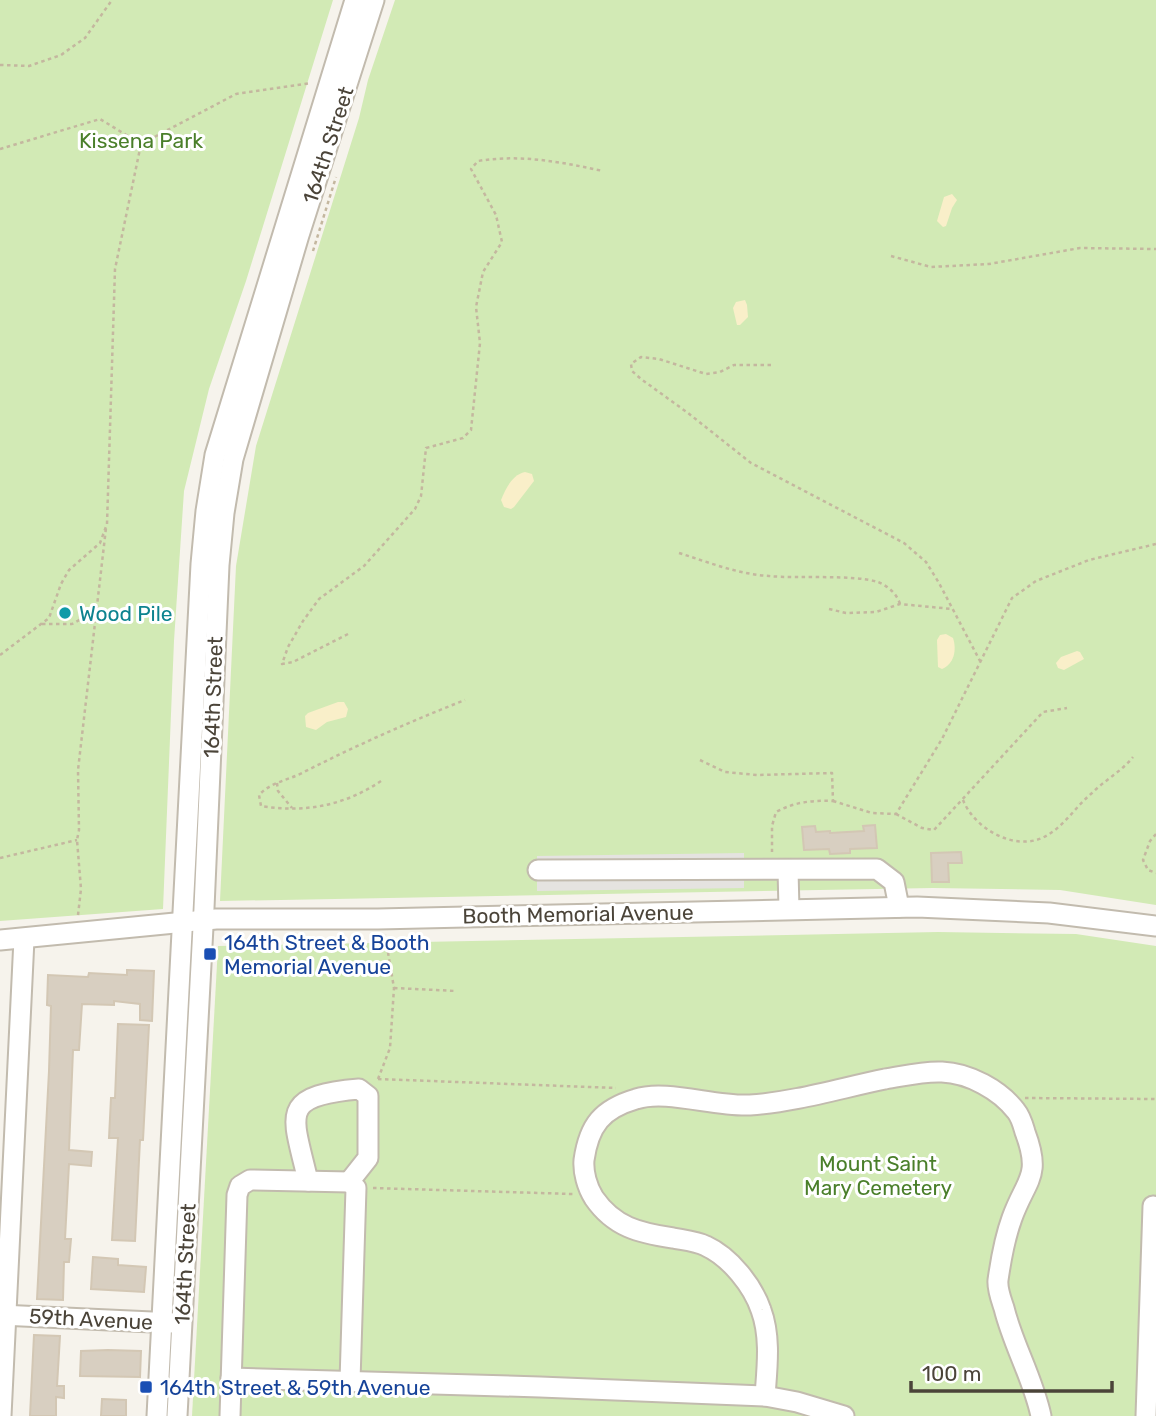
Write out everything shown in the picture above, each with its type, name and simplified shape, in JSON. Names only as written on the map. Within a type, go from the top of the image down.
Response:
[{"type":"street","name":"164th Street","points":[[177,1416],[172,1323],[182,922],[206,511],[215,455],[355,0]]},
{"type":"street","name":"164th Street","points":[[157,1416],[172,1323],[203,920],[219,565],[224,513],[233,459],[299,234],[374,0]]},
{"type":"street","points":[[538,870],[877,869],[894,882],[899,907]]},
{"type":"street","points":[[780,870],[789,909]]},
{"type":"street","name":"Booth Memorial Avenue","points":[[0,940],[203,920],[899,907],[1049,913],[1156,926]]},
{"type":"street","points":[[1,1416],[3,1315],[24,939]]},
{"type":"street","points":[[765,1396],[767,1338],[762,1311],[752,1291],[737,1271],[705,1245],[628,1228],[606,1214],[588,1189],[584,1163],[590,1132],[606,1112],[651,1095],[747,1105],[911,1074],[945,1072],[999,1091],[1019,1113],[1030,1142],[1034,1165],[1028,1187],[1012,1217],[998,1284],[1009,1331],[1028,1373],[1041,1416]]},
{"type":"street","points":[[308,1181],[295,1127],[296,1113],[300,1105],[308,1098],[334,1091],[373,1088],[368,1158],[352,1185],[350,1381]]},
{"type":"street","points":[[230,1416],[237,1195],[240,1186],[250,1180],[352,1185]]},
{"type":"street","points":[[1146,1416],[1153,1206]]},
{"type":"street","name":"59th Avenue","points":[[3,1315],[172,1323]]},
{"type":"street","points":[[231,1378],[765,1396],[844,1416]]},
{"type":"path","points":[[0,65],[29,66],[61,55],[85,38],[111,1]]},
{"type":"path","points":[[141,144],[236,94],[311,83]]},
{"type":"path","points":[[0,149],[100,119],[141,144]]},
{"type":"path","points":[[78,918],[78,770],[107,524],[115,270],[141,144]]},
{"type":"path","points":[[348,634],[293,662],[282,664],[298,629],[319,599],[364,566],[415,509],[421,496],[426,448],[463,438],[471,430],[480,343],[476,307],[483,272],[502,242],[496,215],[471,169],[478,161],[504,157],[558,162],[604,171]]},
{"type":"path","points":[[313,251],[340,166]]},
{"type":"path","points":[[891,256],[931,267],[989,264],[1080,248],[1156,249]]},
{"type":"path","points":[[771,365],[734,365],[720,372],[706,374],[659,359],[641,357],[631,363],[632,371],[641,379],[751,463],[904,543],[926,562],[980,662]]},
{"type":"path","points":[[0,655],[49,618],[69,570],[100,543],[107,524]]},
{"type":"path","points":[[896,814],[942,739],[1013,598],[1036,581],[1089,560],[1156,544]]},
{"type":"path","points":[[679,553],[732,570],[766,576],[879,583],[897,595],[901,604]]},
{"type":"path","points":[[829,609],[846,613],[876,612],[901,604],[953,609]]},
{"type":"path","points":[[42,624],[72,624],[98,610]]},
{"type":"path","points":[[381,781],[344,799],[312,809],[261,806],[259,795],[269,785],[292,778],[400,725],[465,700]]},
{"type":"path","points":[[780,870],[772,826],[776,812],[789,805],[818,800],[833,801],[872,813],[896,814],[922,828],[934,830],[1043,712],[1067,708]]},
{"type":"path","points":[[963,800],[976,822],[988,831],[1021,841],[1042,838],[1062,825],[1083,800],[1125,766],[1132,757]]},
{"type":"path","points":[[699,760],[724,772],[757,775],[832,773],[833,801]]},
{"type":"path","points":[[277,783],[278,791],[292,808]]},
{"type":"path","points":[[1156,834],[1150,841],[1143,860],[1148,870],[1156,873]]},
{"type":"path","points":[[0,858],[77,840]]},
{"type":"path","points":[[1148,870],[1156,868]]},
{"type":"path","points":[[384,931],[394,988],[390,1048],[373,1088],[626,1088],[635,1099]]},
{"type":"path","points":[[394,988],[456,991]]},
{"type":"path","points":[[1004,1097],[1156,1099]]},
{"type":"path","points":[[352,1185],[592,1195]]},
{"type":"green space","name":"Kissena Park","points":[[0,0],[333,0],[246,281],[209,389],[184,491],[174,641],[163,909],[0,921]]},
{"type":"green space","points":[[395,0],[1156,0],[1156,905],[1060,890],[933,888],[220,901],[236,566],[256,446]]},
{"type":"green space","name":"Mount Saint Mary Cemetery","points":[[938,932],[1076,934],[1156,946],[1156,1416],[192,1416],[218,946]]},
{"type":"sand","points":[[952,194],[957,200],[946,226],[943,227],[937,221],[944,197]]},
{"type":"sand","points":[[745,300],[748,317],[737,325],[733,308],[736,302]]},
{"type":"sand","points":[[525,472],[532,474],[534,481],[514,507],[504,507],[501,500],[507,487],[516,476]]},
{"type":"sand","points":[[946,634],[953,638],[955,647],[952,660],[942,669],[938,667],[937,640],[940,635]]},
{"type":"sand","points":[[1077,651],[1084,659],[1064,670],[1058,668],[1056,663],[1061,657]]},
{"type":"sand","points":[[344,702],[348,709],[346,717],[327,722],[316,730],[306,727],[305,716],[308,713]]},
{"type":"shaded area","points":[[744,853],[744,888],[537,891],[537,856]]},
{"type":"building","points":[[875,825],[877,848],[850,849],[850,853],[830,854],[829,849],[804,850],[802,827],[815,826],[816,832],[830,833],[864,831],[863,826]]},
{"type":"building","points":[[961,852],[962,863],[948,863],[949,882],[932,882],[931,853]]},
{"type":"building","points":[[127,970],[154,971],[152,1021],[140,1020],[140,1004],[114,1001],[114,1005],[82,1004],[79,1050],[73,1050],[69,1150],[92,1152],[91,1166],[69,1164],[65,1239],[71,1239],[69,1262],[64,1262],[63,1300],[37,1299],[49,1071],[51,1006],[47,1005],[48,975],[127,975]]},
{"type":"building","points":[[118,1024],[149,1025],[135,1241],[112,1240],[118,1138],[109,1138],[111,1098],[115,1098]]},
{"type":"building","points":[[93,1257],[118,1259],[118,1265],[146,1267],[144,1292],[91,1289]]},
{"type":"building","points":[[34,1335],[60,1336],[57,1386],[64,1386],[64,1398],[56,1397],[56,1416],[30,1416]]},
{"type":"building","points":[[81,1351],[141,1351],[140,1377],[80,1376]]},
{"type":"building","points":[[102,1399],[126,1400],[126,1416],[101,1416]]},
{"type":"place","name":"Wood Pile","points":[[65,613]]},
{"type":"place","name":"164th Street & Booth Memorial Avenue","points":[[210,954]]},
{"type":"place","name":"164th Street & 59th Avenue","points":[[146,1387]]}]
